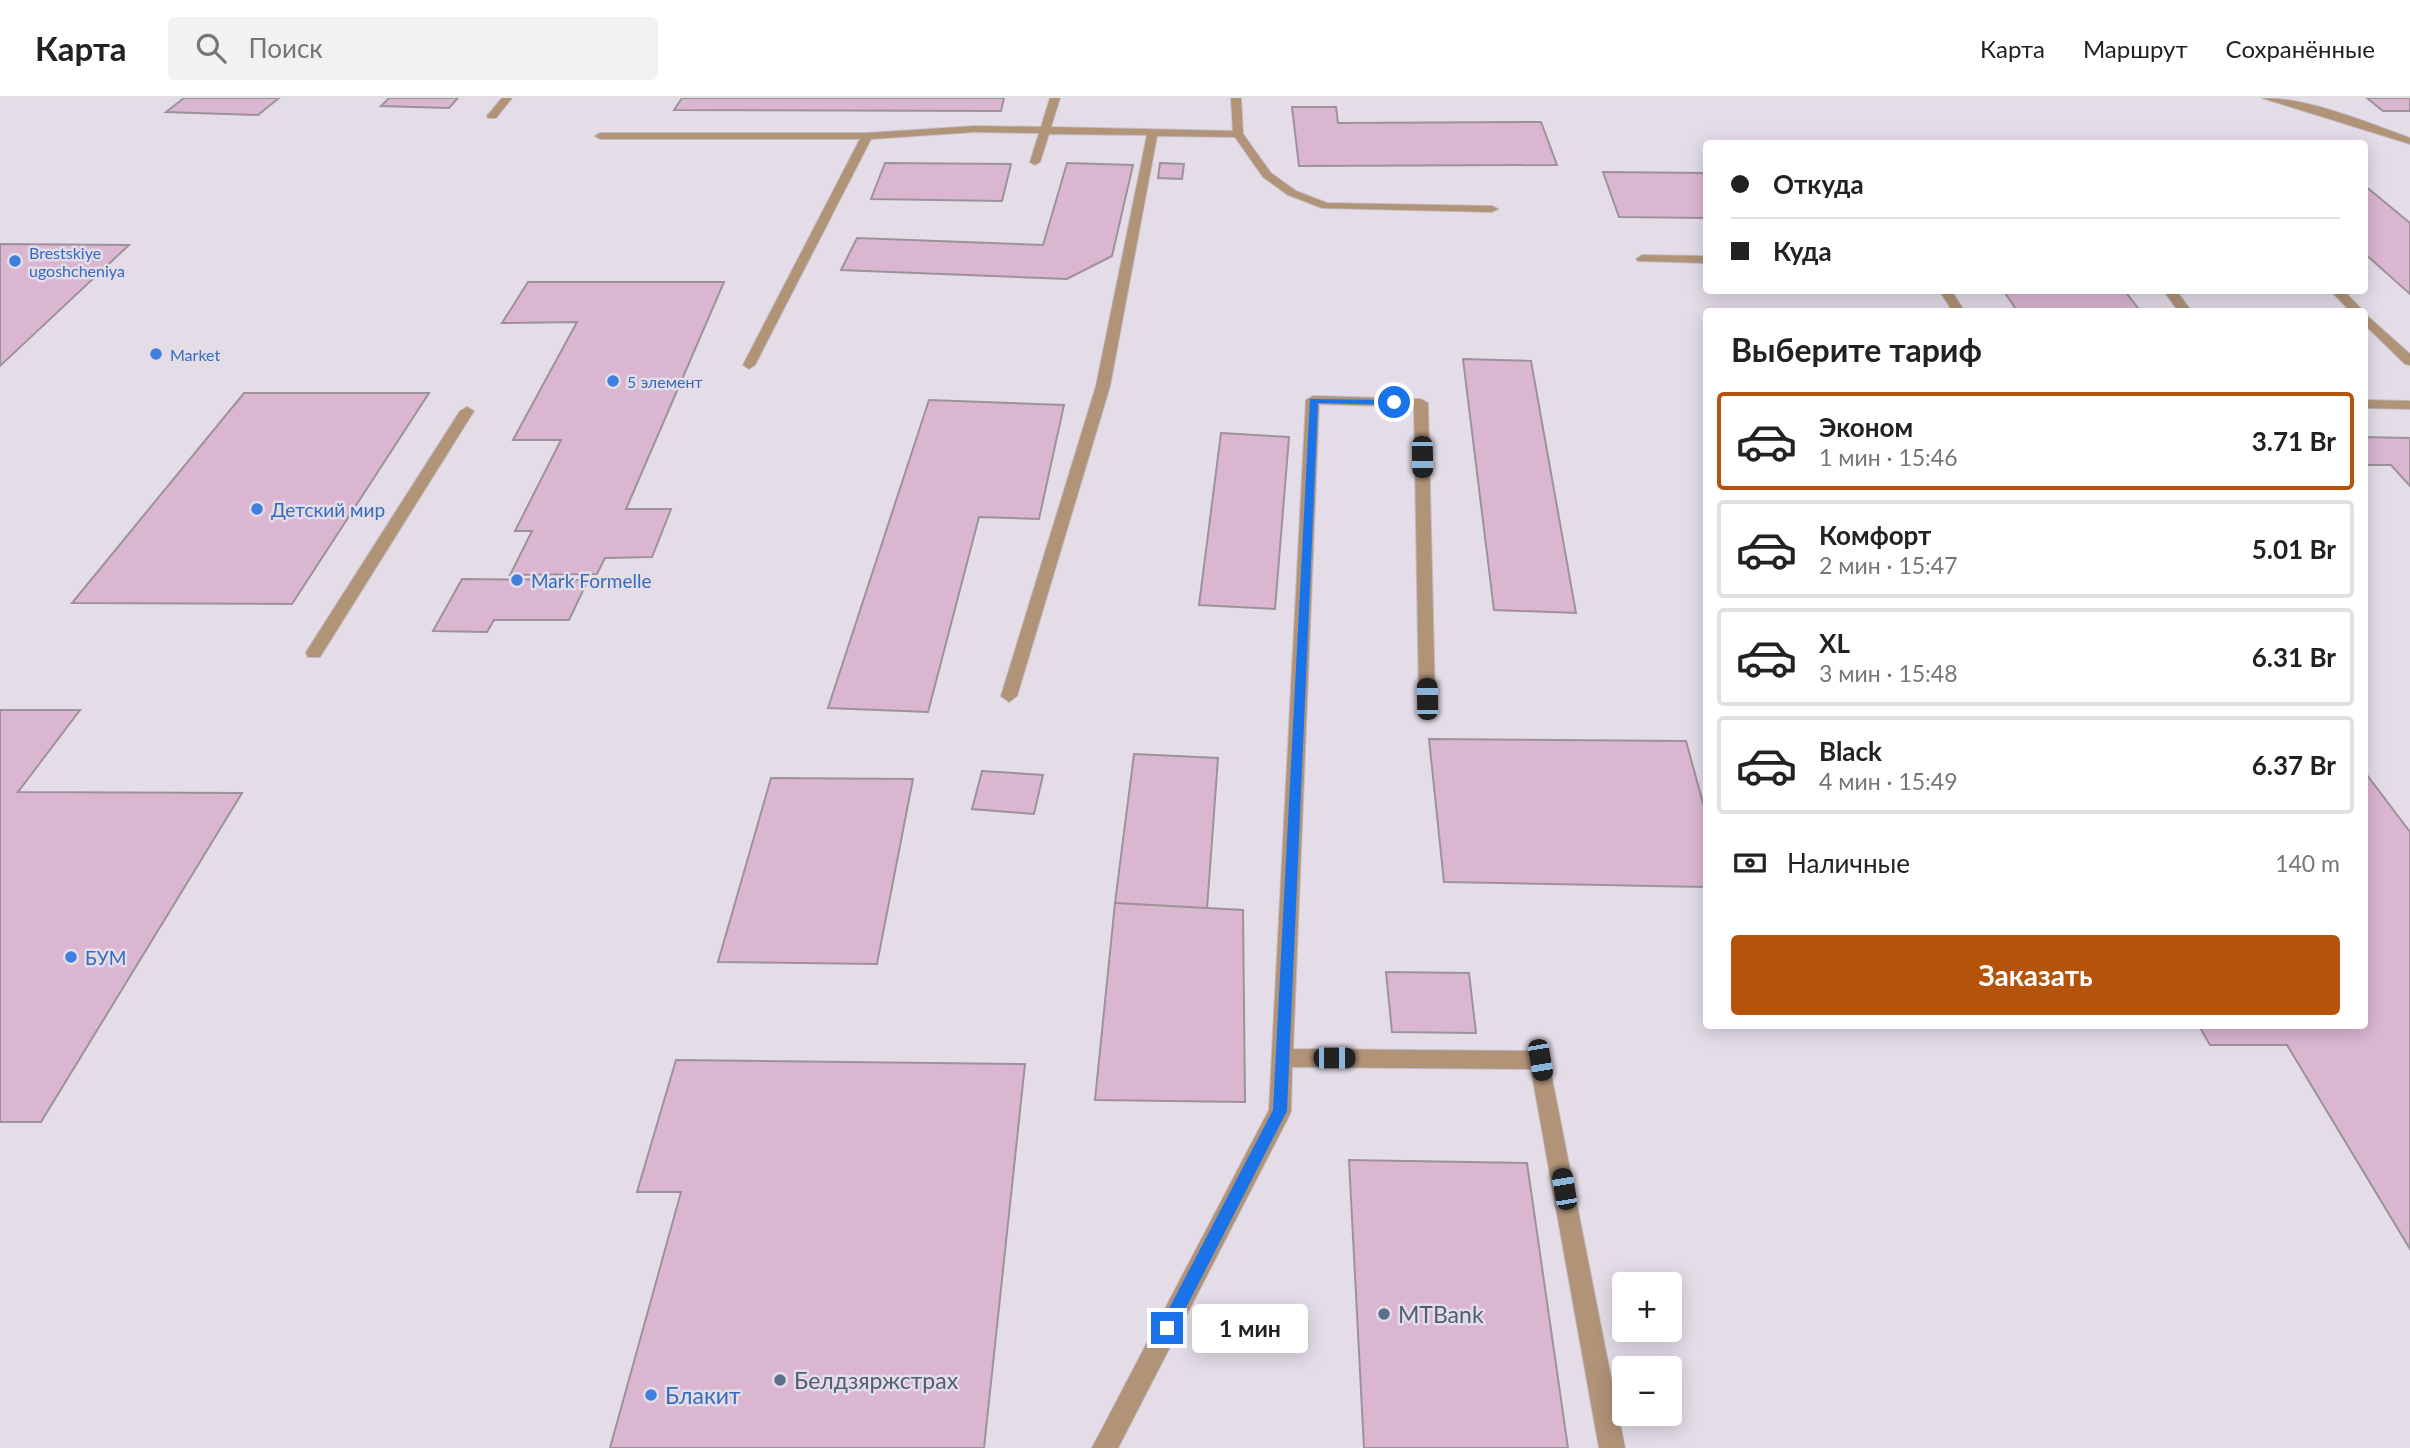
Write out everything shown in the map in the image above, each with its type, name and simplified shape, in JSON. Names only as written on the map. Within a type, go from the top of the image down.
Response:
[{"type":"street","points":[[492,116],[507,98]]},
{"type":"street","points":[[1035,162],[1055,98]]},
{"type":"street","points":[[1236,98],[1238,134],[1268,175],[1292,193],[1326,205],[1492,209]]},
{"type":"street","points":[[2267,98],[2304,103],[2410,141]]},
{"type":"street","points":[[600,136],[867,136],[975,129],[1238,134]]},
{"type":"street","points":[[1009,696],[1103,386],[1153,132]]},
{"type":"street","points":[[748,365],[867,136]]},
{"type":"street","points":[[1643,259],[1703,260]]},
{"type":"street","points":[[2172,294],[2183,308]]},
{"type":"street","points":[[2340,294],[2354,308]]},
{"type":"street","points":[[2368,321],[2410,361]]},
{"type":"street","points":[[1105,1448],[1280,1111],[1313,401],[1421,403],[1427,699]]},
{"type":"street","points":[[2368,404],[2410,405]]},
{"type":"street","points":[[314,653],[467,411]]},
{"type":"street","points":[[1283,1058],[1540,1060],[1612,1448]]},
{"type":"building","points":[[184,98],[279,98],[258,115],[166,112]]},
{"type":"building","points":[[389,98],[458,98],[449,108],[381,106]]},
{"type":"building","points":[[682,98],[1004,98],[1001,111],[674,110]]},
{"type":"building","points":[[2367,98],[2410,98],[2410,111],[2383,111]]},
{"type":"building","points":[[1292,107],[1336,107],[1338,123],[1541,122],[1557,165],[1299,166]]},
{"type":"building","points":[[885,163],[1011,164],[1002,201],[871,199]]},
{"type":"building","points":[[1067,163],[1133,165],[1112,256],[1067,279],[841,270],[857,238],[1043,245]]},
{"type":"building","points":[[1160,163],[1184,164],[1182,179],[1158,178]]},
{"type":"building","points":[[1603,172],[1703,173],[1703,218],[1619,217]]},
{"type":"building","points":[[2368,188],[2410,223],[2410,294],[2368,257]]},
{"type":"building","points":[[0,244],[129,245],[0,366]]},
{"type":"building","name":"5 элемент","points":[[528,282],[724,282],[626,509],[671,509],[652,557],[605,558],[597,574],[510,575],[532,531],[515,531],[561,440],[513,440],[577,322],[502,323]]},
{"type":"building","points":[[2006,294],[2127,294],[2138,308],[2015,308]]},
{"type":"building","points":[[1463,359],[1531,361],[1576,613],[1494,610]]},
{"type":"building","points":[[244,393],[429,393],[292,604],[72,603]]},
{"type":"building","points":[[929,400],[1064,405],[1039,519],[979,517],[928,712],[828,708]]},
{"type":"building","points":[[1221,433],[1289,437],[1275,609],[1199,605]]},
{"type":"building","points":[[2368,437],[2410,438],[2410,486],[2391,465],[2368,465]]},
{"type":"building","points":[[462,579],[588,580],[569,620],[494,620],[487,632],[433,631]]},
{"type":"building","name":"БУМ","points":[[0,710],[80,710],[18,792],[242,793],[41,1122],[0,1122]]},
{"type":"building","points":[[1429,739],[1686,741],[1703,803],[1703,887],[1444,882]]},
{"type":"building","points":[[1134,754],[1218,758],[1207,909],[1115,903]]},
{"type":"building","points":[[982,771],[1043,775],[1034,814],[972,809]]},
{"type":"building","points":[[2368,776],[2410,832],[2410,1249],[2287,1045],[2210,1045],[2201,1029],[2368,1029]]},
{"type":"building","points":[[771,778],[913,779],[877,964],[718,962]]},
{"type":"building","points":[[1115,903],[1243,910],[1245,1102],[1095,1100]]},
{"type":"building","points":[[1386,972],[1469,973],[1476,1033],[1392,1032]]},
{"type":"building","points":[[676,1060],[1025,1064],[984,1448],[610,1448],[681,1192],[637,1192]]},
{"type":"building","points":[[1349,1160],[1527,1163],[1568,1448],[1364,1448]]},
{"type":"place","name":"Brestskiye ugoshcheniya","points":[[15,261]]},
{"type":"place","name":"Market","points":[[156,354]]},
{"type":"place","name":"5 элемент","points":[[613,381]]},
{"type":"place","name":"Детский мир","points":[[257,509]]},
{"type":"place","name":"Mark Formelle","points":[[517,580]]},
{"type":"place","name":"БУМ","points":[[71,957]]},
{"type":"place","name":"MTBank","points":[[1384,1314]]},
{"type":"place","name":"Белдзяржстрах","points":[[780,1380]]},
{"type":"place","name":"Блакит","points":[[651,1395]]},
{"type":"route","points":[[1167,1328],[1280,1111],[1313,401],[1394,402]]}]
